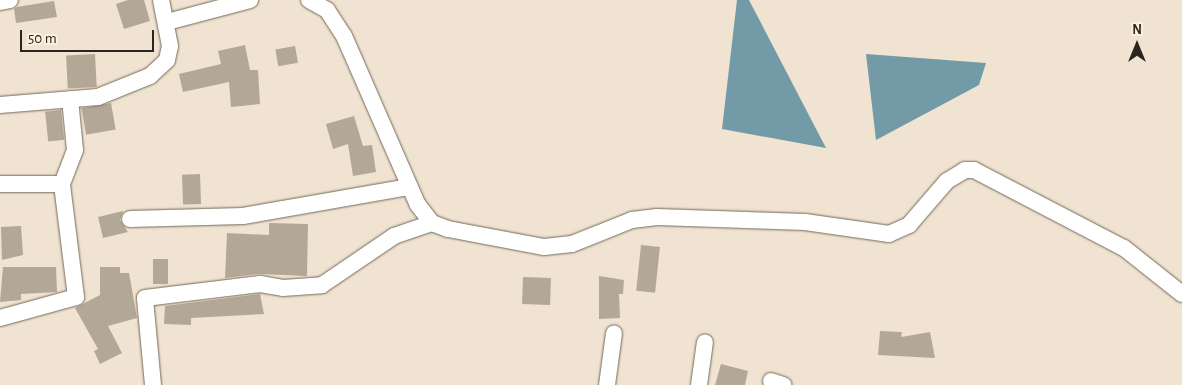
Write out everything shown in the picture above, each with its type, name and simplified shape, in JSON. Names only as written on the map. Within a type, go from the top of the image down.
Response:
[{"type":"street","points":[[0,2],[10,0]]},
{"type":"street","points":[[0,104],[98,97],[150,76],[161,67],[170,46],[167,22],[161,0]]},
{"type":"street","points":[[167,22],[250,0]]},
{"type":"street","points":[[309,0],[327,10],[344,36],[409,187],[432,223]]},
{"type":"street","points":[[0,318],[76,297],[62,184],[75,150],[70,99]]},
{"type":"street","points":[[154,385],[145,298],[260,284],[282,288],[322,285],[394,236],[432,223],[512,244],[544,247],[572,244],[632,220],[657,217],[805,222],[889,234],[909,225],[947,181],[965,170],[974,170],[1124,248],[1182,294]]},
{"type":"street","points":[[0,184],[62,184]]},
{"type":"street","points":[[130,219],[243,216],[409,187]]},
{"type":"street","points":[[607,385],[614,333]]},
{"type":"street","points":[[699,385],[705,342]]},
{"type":"water","points":[[737,0],[749,0],[826,148],[722,129]]},
{"type":"water","points":[[866,54],[986,63],[979,85],[876,140]]},
{"type":"building","points":[[128,0],[144,0],[150,21],[124,29],[116,4]]},
{"type":"building","points":[[54,1],[57,17],[16,23],[14,9],[17,7]]},
{"type":"building","points":[[245,45],[250,70],[258,70],[260,104],[231,107],[229,82],[183,92],[179,74],[221,64],[218,51]]},
{"type":"building","points":[[295,46],[298,63],[278,66],[275,49]]},
{"type":"building","points":[[95,54],[97,87],[68,88],[66,56]]},
{"type":"building","points":[[111,103],[116,130],[86,135],[81,108]]},
{"type":"building","points":[[61,110],[64,140],[48,142],[45,112]]},
{"type":"building","points":[[354,116],[363,146],[372,145],[376,172],[353,176],[348,144],[333,149],[326,124]]},
{"type":"building","points":[[200,174],[201,204],[183,205],[182,175]]},
{"type":"building","points":[[123,211],[120,220],[128,232],[103,238],[98,217]]},
{"type":"building","points":[[269,223],[308,224],[307,276],[259,274],[225,278],[227,233],[269,235]]},
{"type":"building","points":[[21,226],[23,255],[2,260],[1,227]]},
{"type":"building","points":[[641,245],[660,247],[655,293],[636,291]]},
{"type":"building","points":[[153,259],[168,259],[168,284],[153,284]]},
{"type":"building","points":[[3,267],[56,267],[57,292],[21,294],[21,300],[0,302]]},
{"type":"building","points":[[100,267],[120,267],[120,273],[129,273],[137,318],[108,326],[122,353],[100,364],[94,351],[98,349],[75,308],[100,295]]},
{"type":"building","points":[[599,276],[624,280],[623,294],[619,294],[620,318],[599,319]]},
{"type":"building","points":[[523,277],[551,278],[550,305],[522,304]]},
{"type":"building","points":[[260,294],[264,314],[191,318],[191,325],[164,324],[165,306]]},
{"type":"building","points":[[880,331],[902,332],[901,337],[930,332],[935,358],[878,355]]},
{"type":"building","points":[[721,364],[748,371],[745,385],[715,385]]}]
